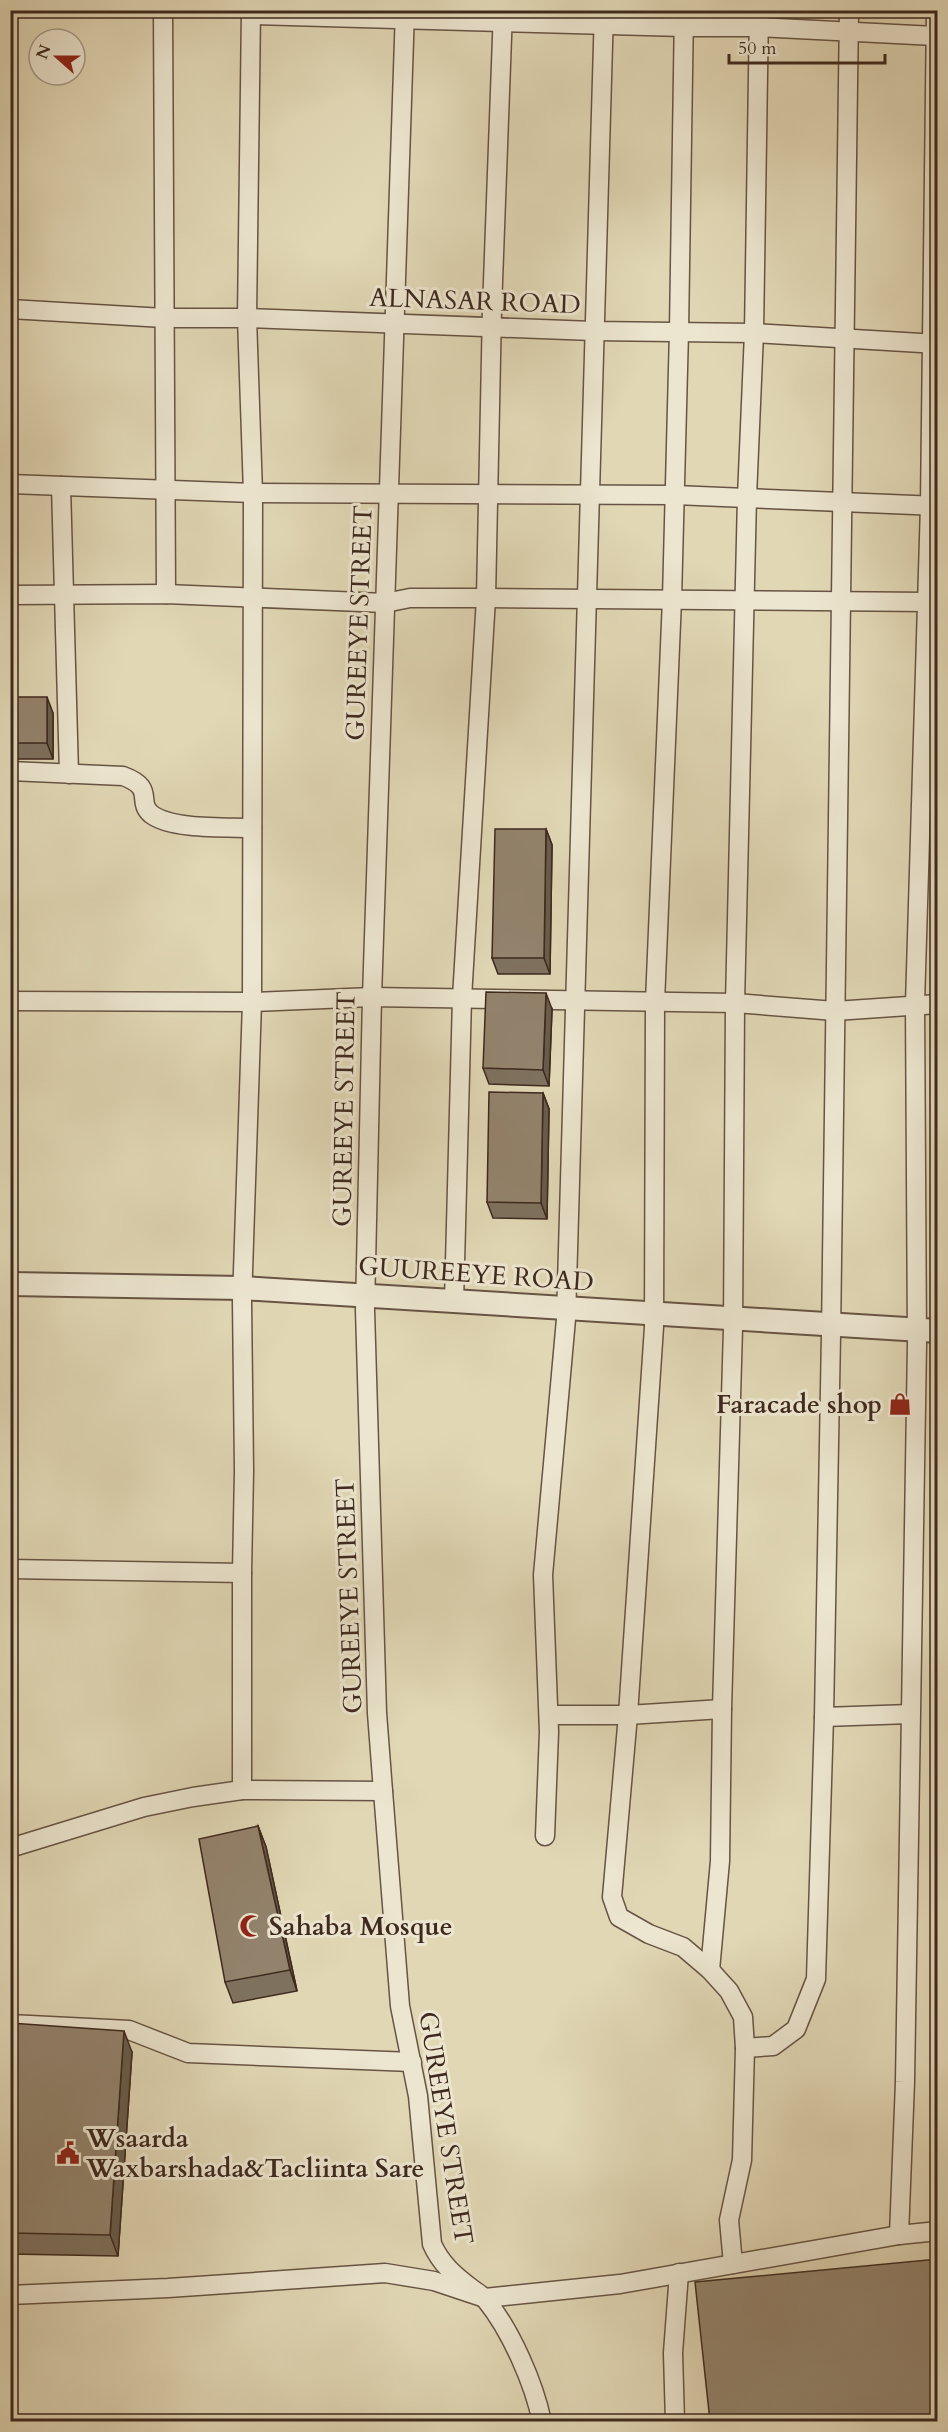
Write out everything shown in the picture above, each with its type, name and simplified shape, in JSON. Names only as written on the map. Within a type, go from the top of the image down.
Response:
[{"type":"street","points":[[163,10],[166,594]]},
{"type":"street","points":[[745,2048],[773,2046],[795,2029],[816,1979],[824,1717],[831,1325],[849,10]]},
{"type":"street","points":[[899,2235],[905,2082],[910,1714],[927,1331],[915,1004],[928,603],[934,505],[936,10]]},
{"type":"street","points":[[242,1790],[244,1471],[242,1288],[252,1002],[253,493],[247,318],[250,13],[759,19],[849,33],[935,36]]},
{"type":"street","name":"GUREEYE STREET","points":[[404,15],[372,997],[365,1296],[377,1713],[400,2006],[418,2096],[432,2244],[438,2258],[450,2272],[485,2298],[520,2356],[543,2421]]},
{"type":"street","points":[[453,1301],[462,998],[486,598],[492,326],[503,16]]},
{"type":"street","points":[[545,1836],[549,1715],[543,1575],[566,1308],[573,1000],[603,18]]},
{"type":"street","points":[[683,19],[680,331],[672,599],[655,1002],[654,1314],[628,1714],[612,1897],[619,1917],[649,1934],[682,1947],[710,1970],[729,1991],[743,2017],[745,2048],[742,2160],[729,2220],[733,2264]]},
{"type":"street","points":[[710,1970],[720,1861],[733,1319],[735,1003],[747,497],[754,333],[759,19]]},
{"type":"street","name":"ALNASAR ROAD","points":[[10,309],[164,318],[247,318],[593,331],[754,333],[935,344]]},
{"type":"street","points":[[10,484],[253,493],[675,495],[934,505]]},
{"type":"street","points":[[61,486],[62,594],[69,774]]},
{"type":"street","points":[[10,595],[166,594],[385,603],[410,598],[585,598],[928,603]]},
{"type":"street","points":[[10,771],[123,776],[137,781],[144,791],[146,808],[152,815],[170,823],[252,828]]},
{"type":"street","points":[[10,1001],[252,1002],[372,997],[462,998],[735,1003],[835,1011],[938,1004]]},
{"type":"street","name":"GUUREEYE ROAD","points":[[10,1284],[242,1288],[927,1331]]},
{"type":"street","points":[[10,1569],[242,1573]]},
{"type":"street","points":[[549,1715],[722,1709]]},
{"type":"street","points":[[824,1717],[910,1714]]},
{"type":"street","points":[[10,1848],[144,1806],[242,1790],[382,1791]]},
{"type":"street","points":[[10,2024],[129,2030],[188,2053],[412,2062]]},
{"type":"street","points":[[10,2295],[168,2288],[385,2273],[434,2281],[485,2298],[620,2284],[899,2235],[938,2231]]},
{"type":"street","points":[[675,2421],[673,2353],[679,2273]]},
{"type":"building","points":[[10,697],[47,697],[47,743],[10,743]]},
{"type":"building","points":[[495,829],[546,829],[544,958],[492,958]]},
{"type":"building","points":[[486,992],[546,993],[543,1070],[483,1068]]},
{"type":"building","points":[[489,1092],[543,1093],[541,1203],[487,1202]]},
{"type":"building","name":"Sahaba Mosque","points":[[258,1826],[290,1970],[225,1982],[199,1839]]},
{"type":"building","name":"Wsaarda Waxbarshada&Tacliinta Sare","points":[[10,2023],[124,2031],[110,2235],[10,2233]]},
{"type":"building","points":[[938,2259],[938,2421],[710,2421],[695,2282]]},
{"type":"place","name":"Faracade shop","points":[[900,1404]]},
{"type":"place","name":"Sahaba Mosque","points":[[251,1926]]},
{"type":"place","name":"Wsaarda Waxbarshada&Tacliinta Sare","points":[[68,2153]]}]
